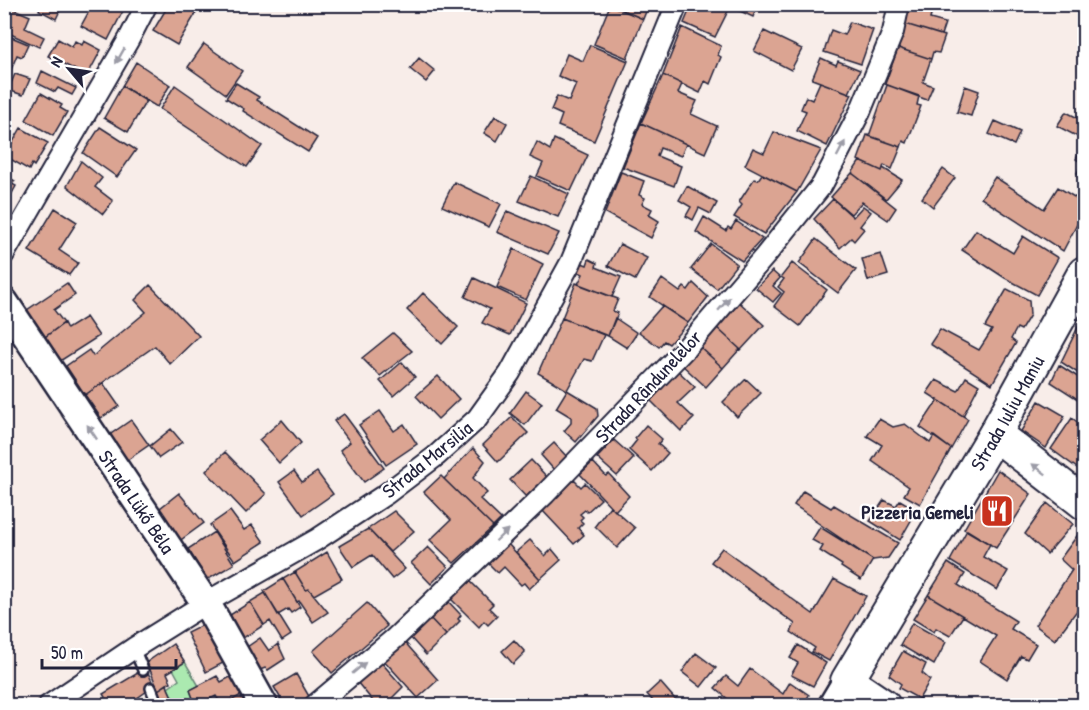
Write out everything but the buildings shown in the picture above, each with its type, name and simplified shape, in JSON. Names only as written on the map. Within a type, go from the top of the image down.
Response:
[{"type":"main road","name":"Strada Iuliu Maniu","points":[[840,693],[994,434],[1084,273]]},
{"type":"main road","name":"Strada Lükő Béla","points":[[4,302],[206,603],[264,705]]},
{"type":"main road","points":[[994,434],[1084,503]]},
{"type":"main road","points":[[840,693],[884,705]]},
{"type":"street","points":[[4,254],[147,4]]},
{"type":"street","name":"Strada Marsilia","points":[[48,705],[206,603],[316,540],[386,494],[436,456],[477,419],[510,373],[571,262],[677,4]]},
{"type":"street","name":"Strada Rândunelelor","points":[[314,705],[394,639],[544,494],[686,348],[765,256],[822,185],[860,112],[893,32],[899,4]]},
{"type":"lane","points":[[134,648],[143,670]]},
{"type":"lane","points":[[151,688],[159,705]]},
{"type":"green space","points":[[185,662],[199,686],[190,690],[194,701],[176,705],[168,688],[179,680],[173,669]]},
{"type":"place","name":"Pizzeria Gemeli","points":[[997,511]]}]
